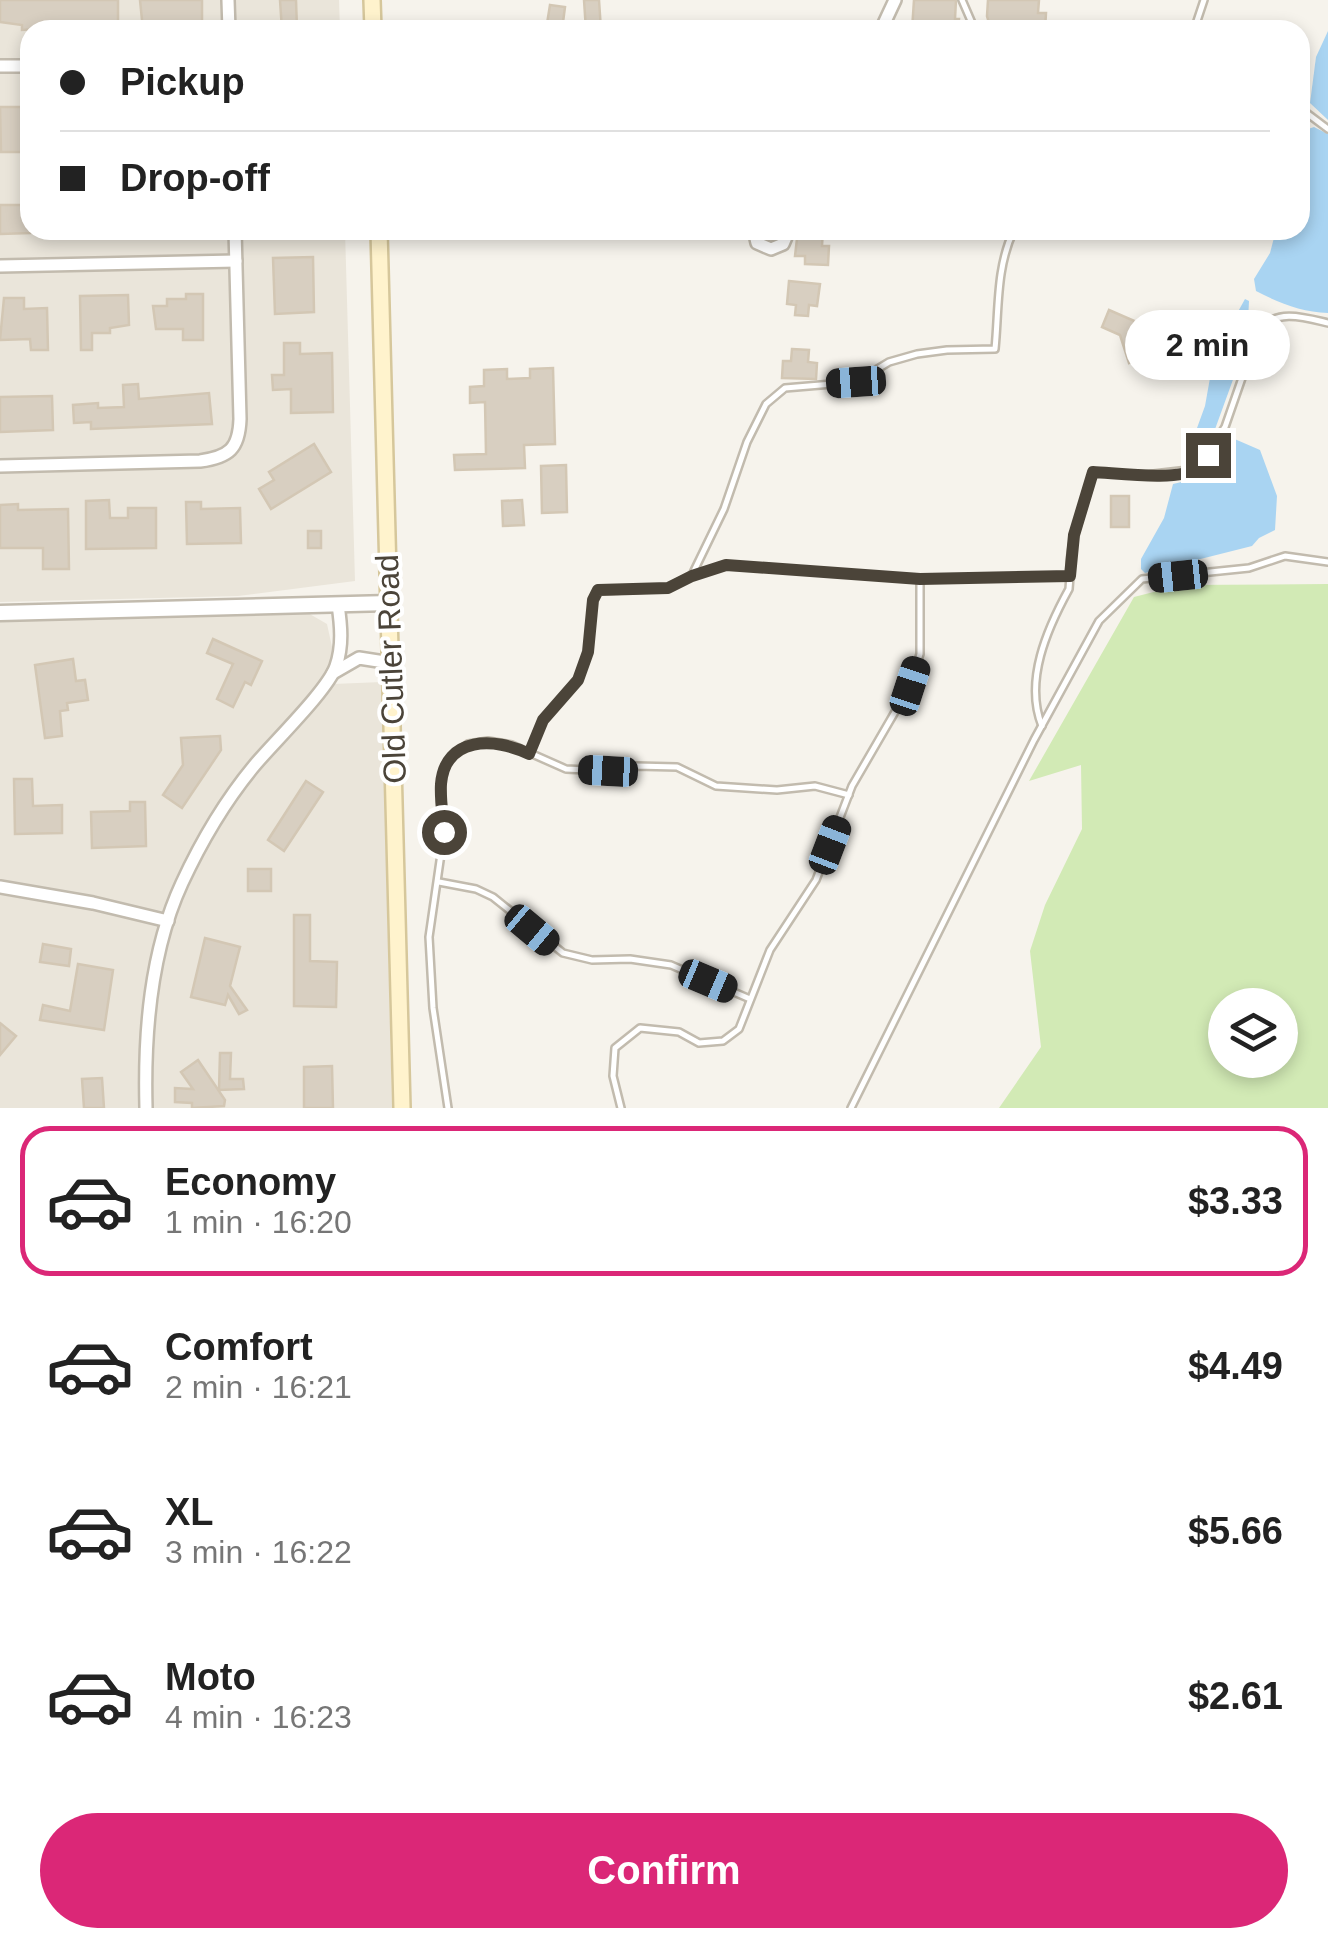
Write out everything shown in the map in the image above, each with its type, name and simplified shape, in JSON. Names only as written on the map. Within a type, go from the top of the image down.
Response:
[{"type":"main road","name":"Old Cutler Road","points":[[379,240],[402,1108]]},
{"type":"street","points":[[0,466],[200,461],[226,456],[238,442],[240,430],[235,240]]},
{"type":"street","points":[[756,240],[771,248],[785,240]]},
{"type":"street","points":[[0,266],[236,261]]},
{"type":"street","points":[[0,613],[390,603]]},
{"type":"street","points":[[333,673],[341,641],[338,605]]},
{"type":"street","points":[[146,1108],[146,1043],[152,992],[168,921],[181,885],[224,807],[333,673],[359,658],[391,663]]},
{"type":"street","points":[[0,887],[168,921]]},
{"type":"lane","points":[[692,576],[724,509],[753,429],[766,404],[785,388],[856,382],[889,362],[917,354],[996,350],[999,283],[1009,240]]},
{"type":"lane","points":[[1042,726],[1034,705],[1038,661],[1070,589],[1074,535],[1093,472],[1145,475],[1197,469],[1225,426],[1259,329],[1268,319],[1285,315],[1328,323]]},
{"type":"lane","points":[[851,1108],[1042,726],[1099,621],[1142,579],[1249,568],[1285,556],[1328,562]]},
{"type":"lane","points":[[529,754],[543,720],[578,680],[588,652],[593,600],[598,590],[668,588],[726,565],[920,579],[1070,576]]},
{"type":"lane","points":[[621,1108],[613,1076],[616,1048],[640,1028],[679,1032],[698,1043],[724,1041],[739,1028],[770,950],[816,880],[848,795],[910,686],[920,654],[920,579]]},
{"type":"lane","points":[[448,1108],[435,1028],[429,937],[444,832],[441,784],[445,766],[468,744],[512,745],[566,769],[678,767],[716,786],[777,790],[815,786],[848,795]]},
{"type":"lane","points":[[438,882],[476,889],[493,897],[564,953],[592,960],[630,959],[671,965],[750,999]]},
{"type":"shaded area","points":[[0,0],[339,0],[340,20],[20,20],[20,240],[345,240],[355,581],[238,596],[0,602]]},
{"type":"shaded area","points":[[308,613],[327,624],[334,656],[333,684],[382,682],[392,1108],[0,1108],[0,619]]},
{"type":"green space","points":[[1328,584],[1328,1108],[999,1108],[1041,1047],[1030,951],[1045,905],[1082,829],[1081,765],[1029,781],[1134,597],[1181,585]]},
{"type":"water","points":[[1328,31],[1328,120],[1310,103],[1316,57]]},
{"type":"water","points":[[1310,128],[1328,134],[1328,313],[1300,309],[1273,299],[1256,291],[1254,279],[1273,240],[1310,240]]},
{"type":"water","points":[[1245,299],[1249,301],[1247,341],[1214,432],[1197,460],[1188,462],[1210,378]]},
{"type":"water","points":[[1230,437],[1260,450],[1277,496],[1275,530],[1252,546],[1145,573],[1141,559],[1164,518],[1173,484],[1207,474],[1217,462],[1223,442]]},
{"type":"building","points":[[0,0],[118,0],[118,20],[20,20],[20,25],[0,22]]},
{"type":"building","points":[[140,0],[202,0],[202,20],[142,20]]},
{"type":"building","points":[[280,0],[296,0],[297,20],[281,20]]},
{"type":"building","points":[[584,0],[599,0],[600,20],[585,20]]},
{"type":"building","points":[[914,0],[956,0],[955,19],[959,20],[913,20]]},
{"type":"building","points":[[988,0],[1039,0],[1038,13],[1046,13],[1046,20],[988,20]]},
{"type":"building","points":[[550,5],[565,7],[563,20],[548,20]]},
{"type":"building","points":[[0,107],[20,107],[20,152],[1,152]]},
{"type":"building","points":[[0,205],[20,205],[20,233],[0,234]]},
{"type":"building","points":[[797,240],[822,240],[822,246],[829,246],[828,265],[805,264],[805,256],[795,256]]},
{"type":"building","points":[[313,257],[314,312],[275,314],[273,258]]},
{"type":"building","points":[[789,281],[820,284],[817,306],[809,305],[808,316],[795,315],[796,305],[787,304]]},
{"type":"building","points":[[186,294],[203,294],[203,340],[183,340],[183,329],[156,329],[153,306],[167,306],[167,299],[186,299]]},
{"type":"building","points":[[128,295],[129,325],[110,328],[110,333],[92,333],[92,350],[81,350],[80,296]]},
{"type":"building","points":[[4,298],[24,298],[24,309],[47,308],[48,350],[31,350],[30,339],[0,340]]},
{"type":"building","points":[[1109,310],[1139,323],[1154,352],[1129,363],[1120,335],[1102,327]]},
{"type":"building","points":[[284,343],[300,343],[300,354],[332,353],[333,412],[291,413],[291,389],[273,390],[272,375],[284,375]]},
{"type":"building","points":[[792,349],[809,350],[808,362],[817,363],[816,379],[782,378],[783,361],[791,361]]},
{"type":"building","points":[[553,368],[555,444],[524,445],[525,468],[455,470],[454,455],[486,454],[485,402],[470,403],[470,387],[484,386],[484,370],[507,369],[507,379],[530,378],[530,369]]},
{"type":"building","points":[[138,384],[139,399],[209,393],[212,424],[91,429],[91,422],[74,423],[73,405],[124,407],[123,385]]},
{"type":"building","points":[[52,396],[53,430],[0,432],[0,397]]},
{"type":"building","points":[[314,444],[331,472],[271,509],[259,489],[274,480],[269,472]]},
{"type":"building","points":[[566,465],[567,512],[542,513],[541,466]]},
{"type":"building","points":[[1111,496],[1129,496],[1129,527],[1111,527]]},
{"type":"building","points":[[109,500],[110,518],[128,518],[128,508],[156,508],[156,548],[86,549],[86,501]]},
{"type":"building","points":[[522,500],[524,525],[503,526],[502,501]]},
{"type":"building","points":[[186,502],[201,502],[201,509],[240,508],[241,543],[187,544]]},
{"type":"building","points":[[18,504],[18,510],[68,509],[69,569],[43,569],[43,548],[0,548],[0,505]]},
{"type":"building","points":[[308,531],[321,531],[321,548],[308,548]]},
{"type":"building","points":[[213,639],[262,661],[251,685],[245,682],[233,707],[217,699],[233,664],[207,653]]},
{"type":"building","points":[[73,659],[76,681],[85,680],[88,700],[67,703],[68,710],[60,711],[62,736],[45,738],[35,665]]},
{"type":"building","points":[[220,736],[221,750],[182,808],[163,795],[183,765],[181,738]]},
{"type":"building","points":[[14,779],[32,779],[33,806],[62,805],[62,833],[15,834]]},
{"type":"building","points":[[306,781],[323,792],[284,851],[268,840]]},
{"type":"building","points":[[130,802],[145,802],[146,846],[92,848],[91,812],[130,811]]},
{"type":"building","points":[[248,869],[271,869],[271,891],[248,891]]},
{"type":"building","points":[[294,915],[310,915],[310,961],[337,962],[336,1007],[294,1006]]},
{"type":"building","points":[[205,938],[240,947],[230,986],[247,1010],[239,1014],[228,995],[225,1005],[191,997]]},
{"type":"building","points":[[43,944],[71,949],[69,966],[40,962]]},
{"type":"building","points":[[78,964],[113,970],[104,1030],[40,1020],[43,1005],[70,1011]]},
{"type":"building","points":[[0,1023],[16,1036],[0,1055]]},
{"type":"building","points":[[220,1053],[231,1053],[230,1079],[243,1079],[244,1089],[219,1090]]},
{"type":"building","points":[[198,1060],[225,1100],[224,1106],[192,1108],[192,1103],[175,1102],[175,1088],[193,1089],[181,1072]]},
{"type":"building","points":[[332,1066],[333,1108],[304,1108],[304,1067]]},
{"type":"building","points":[[102,1078],[104,1108],[84,1108],[82,1079]]},
{"type":"route","points":[[444,832],[441,784],[445,766],[468,744],[512,745],[529,754],[543,720],[578,680],[588,652],[593,600],[598,590],[668,588],[726,565],[920,579],[1070,576],[1074,535],[1093,472],[1184,472],[1197,469],[1208,455]]}]
